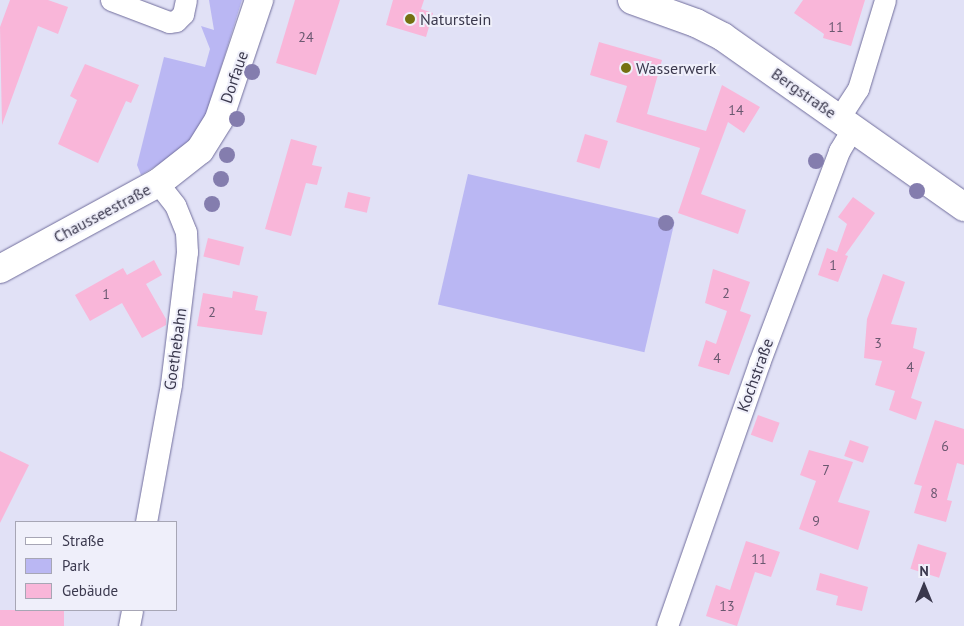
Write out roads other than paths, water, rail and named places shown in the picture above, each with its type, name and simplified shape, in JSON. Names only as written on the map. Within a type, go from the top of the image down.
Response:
[{"type":"street","points":[[111,0],[169,22],[176,21],[183,14],[186,0]]},
{"type":"street","name":"Dorfaue","points":[[200,150],[219,118],[259,0]]},
{"type":"street","name":"Bergstraße","points":[[632,0],[664,4],[723,37],[964,207]]},
{"type":"street","name":"Kochstraße","points":[[667,626],[759,363],[839,151],[885,0]]},
{"type":"street","name":"Chausseestraße","points":[[0,269],[158,183],[200,150]]},
{"type":"street","name":"Goethebahn","points":[[146,521],[171,384],[187,252],[186,232],[178,212],[158,183]]},
{"type":"street","points":[[130,626],[132,611]]},
{"type":"place","name":"Naturstein","points":[[410,19]]},
{"type":"place","name":"Wasserwerk","points":[[626,68]]}]
